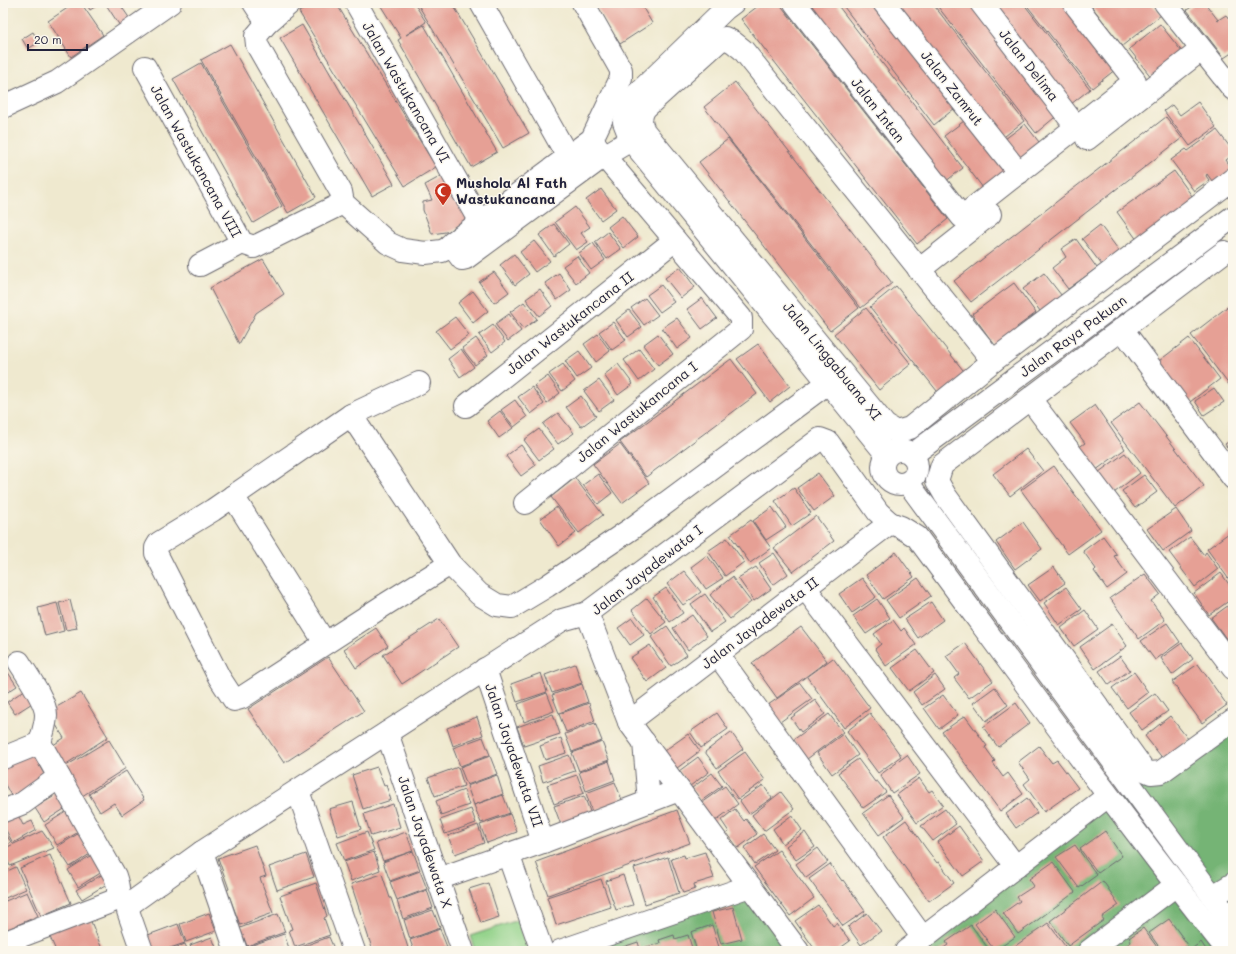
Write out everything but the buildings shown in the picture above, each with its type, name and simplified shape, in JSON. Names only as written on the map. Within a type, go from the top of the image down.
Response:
[{"type":"street","points":[[3,107],[57,82],[170,3]]},
{"type":"street","points":[[254,3],[267,23]]},
{"type":"street","points":[[290,3],[267,23],[256,36],[257,45],[341,192],[343,203],[388,243],[403,250],[425,253],[442,251],[452,246],[452,243],[568,157],[596,130],[621,78],[621,70],[583,3]]},
{"type":"street","name":"Jalan Wastukancana VI","points":[[356,3],[480,222]]},
{"type":"street","points":[[481,3],[568,157]]},
{"type":"street","points":[[452,246],[462,259],[466,258],[604,156],[627,131],[632,99],[733,3]]},
{"type":"street","name":"Jalan Intan","points":[[795,3],[962,217],[1019,173]]},
{"type":"street","name":"Jalan Zamrut","points":[[884,3],[1019,173]]},
{"type":"street","name":"Jalan Delima","points":[[981,3],[1077,128]]},
{"type":"street","points":[[1019,173],[1135,81],[1074,3]]},
{"type":"street","points":[[1165,3],[1233,89]]},
{"type":"street","name":"Jalan Linggabuana XI","points":[[725,38],[733,42],[743,50],[918,270],[993,361],[910,428],[896,432],[885,425],[644,131],[640,117],[645,108],[719,41],[725,38]]},
{"type":"street","points":[[918,270],[1202,50]]},
{"type":"street","name":"Jalan Wastukancana VIII","points":[[145,67],[248,245]]},
{"type":"street","points":[[596,130],[627,131],[829,382],[885,462],[885,476],[891,482],[903,484],[912,480],[917,470],[916,459],[912,455],[902,450],[897,450],[885,462],[860,487],[884,518],[917,537],[1108,796],[1228,951]]},
{"type":"street","points":[[596,130],[604,156],[674,240]]},
{"type":"street","points":[[993,361],[1233,179]]},
{"type":"street","points":[[200,265],[343,203]]},
{"type":"street","name":"Jalan Raya Pakuan","points":[[912,455],[1211,235],[1233,217]]},
{"type":"street","points":[[1211,235],[1228,258],[1122,329],[942,465],[937,481],[945,495],[1144,770],[1151,773],[1161,772],[1233,720]]},
{"type":"street","name":"Jalan Wastukancana I","points":[[525,503],[741,328],[741,318],[674,240]]},
{"type":"street","name":"Jalan Wastukancana II","points":[[466,406],[674,240]]},
{"type":"street","points":[[1122,329],[1233,478]]},
{"type":"street","points":[[351,415],[450,564],[479,594],[497,604],[512,607],[547,586],[632,529],[829,382]]},
{"type":"street","points":[[419,383],[351,415],[233,496],[159,543],[156,548],[156,552],[219,677],[234,700],[241,698],[450,564]]},
{"type":"street","points":[[1030,399],[1233,668]]},
{"type":"street","name":"Jalan Jayadewata I","points":[[798,951],[629,722],[588,613],[820,439],[828,442],[860,487]]},
{"type":"street","points":[[903,484],[1233,924]]},
{"type":"street","name":"Jalan Jayadewata II","points":[[629,722],[806,589],[884,518],[885,506],[903,484]]},
{"type":"street","points":[[233,496],[325,643]]},
{"type":"street","points":[[806,589],[1016,867]]},
{"type":"street","points":[[142,951],[128,911],[129,906],[134,901],[202,852],[562,620],[588,613]]},
{"type":"street","points":[[718,655],[923,938]]},
{"type":"street","points":[[3,943],[113,901],[118,892],[116,876],[40,743],[46,716],[44,706],[32,681],[19,662]]},
{"type":"street","name":"Jalan Jayadewata VII","points":[[486,669],[543,842]]},
{"type":"street","name":"Jalan Jayadewata X","points":[[387,733],[463,951]]},
{"type":"street","points":[[644,742],[649,802]]},
{"type":"street","points":[[3,758],[40,743]]},
{"type":"street","points":[[3,811],[23,803],[59,777]]},
{"type":"street","name":"Jalan Jayadewata VII","points":[[438,879],[543,842],[679,790]]},
{"type":"street","points":[[298,791],[354,951]]},
{"type":"street","points":[[906,951],[1108,796]]},
{"type":"street","points":[[202,852],[236,951]]},
{"type":"street","points":[[508,854],[542,951]]},
{"type":"street","points":[[1213,896],[1233,884]]},
{"type":"street","points":[[1089,951],[1176,885]]},
{"type":"street","points":[[560,951],[750,886]]},
{"type":"green space","points":[[1233,715],[1233,951],[907,951]]},
{"type":"green space","points":[[744,883],[793,951],[547,951]]},
{"type":"green space","points":[[518,920],[528,951],[475,951],[470,936]]},
{"type":"place","name":"Mushola Al Fath Wastukancana","points":[[443,206]]}]
